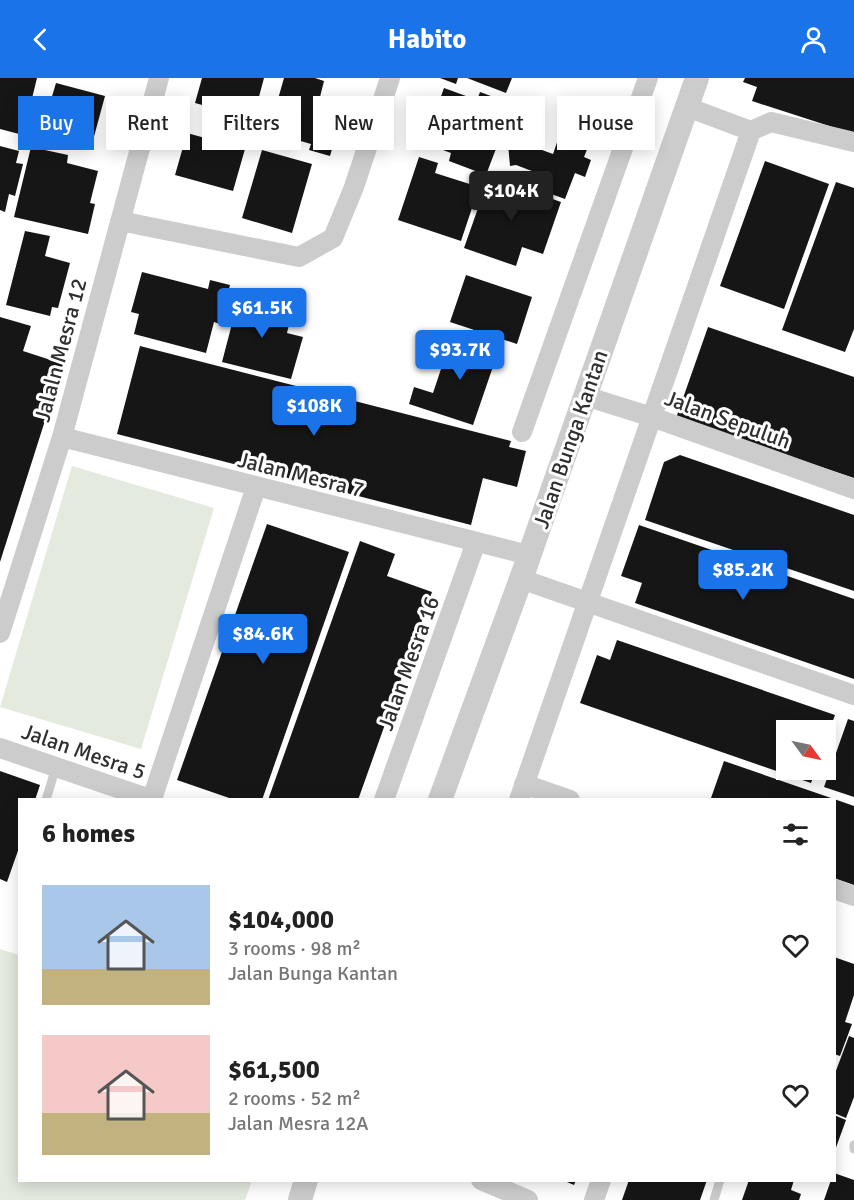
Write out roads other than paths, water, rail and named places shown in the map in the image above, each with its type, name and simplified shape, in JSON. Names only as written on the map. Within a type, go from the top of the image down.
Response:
[{"type":"street","name":"Jalaln Mesra 12","points":[[0,633],[62,437],[159,78]]},
{"type":"street","points":[[120,221],[299,257],[333,238],[354,187],[390,78]]},
{"type":"street","points":[[522,432],[648,78]]},
{"type":"street","name":"Jalan Bunga Kantan","points":[[441,798],[521,579],[697,78]]},
{"type":"street","points":[[687,107],[751,131],[771,122],[854,142]]},
{"type":"street","points":[[558,798],[522,792],[751,131]]},
{"type":"street","name":"Jalan Sepuluh","points":[[585,396],[652,417],[854,489]]},
{"type":"street","name":"Jalan Mesra 7","points":[[62,437],[529,555]]},
{"type":"street","points":[[152,798],[256,487]]},
{"type":"street","name":"Jalan Mesra 16","points":[[385,798],[476,542]]},
{"type":"street","points":[[521,579],[854,695]]},
{"type":"street","name":"Jalan Mesra 5","points":[[0,748],[149,798]]},
{"type":"street","points":[[836,890],[854,896]]},
{"type":"street","points":[[300,1200],[305,1182]]},
{"type":"street","points":[[486,1182],[528,1200]]},
{"type":"street","points":[[594,1200],[600,1182]]},
{"type":"lane","points":[[47,798],[56,767]]},
{"type":"lane","points":[[714,1200],[719,1182]]}]
